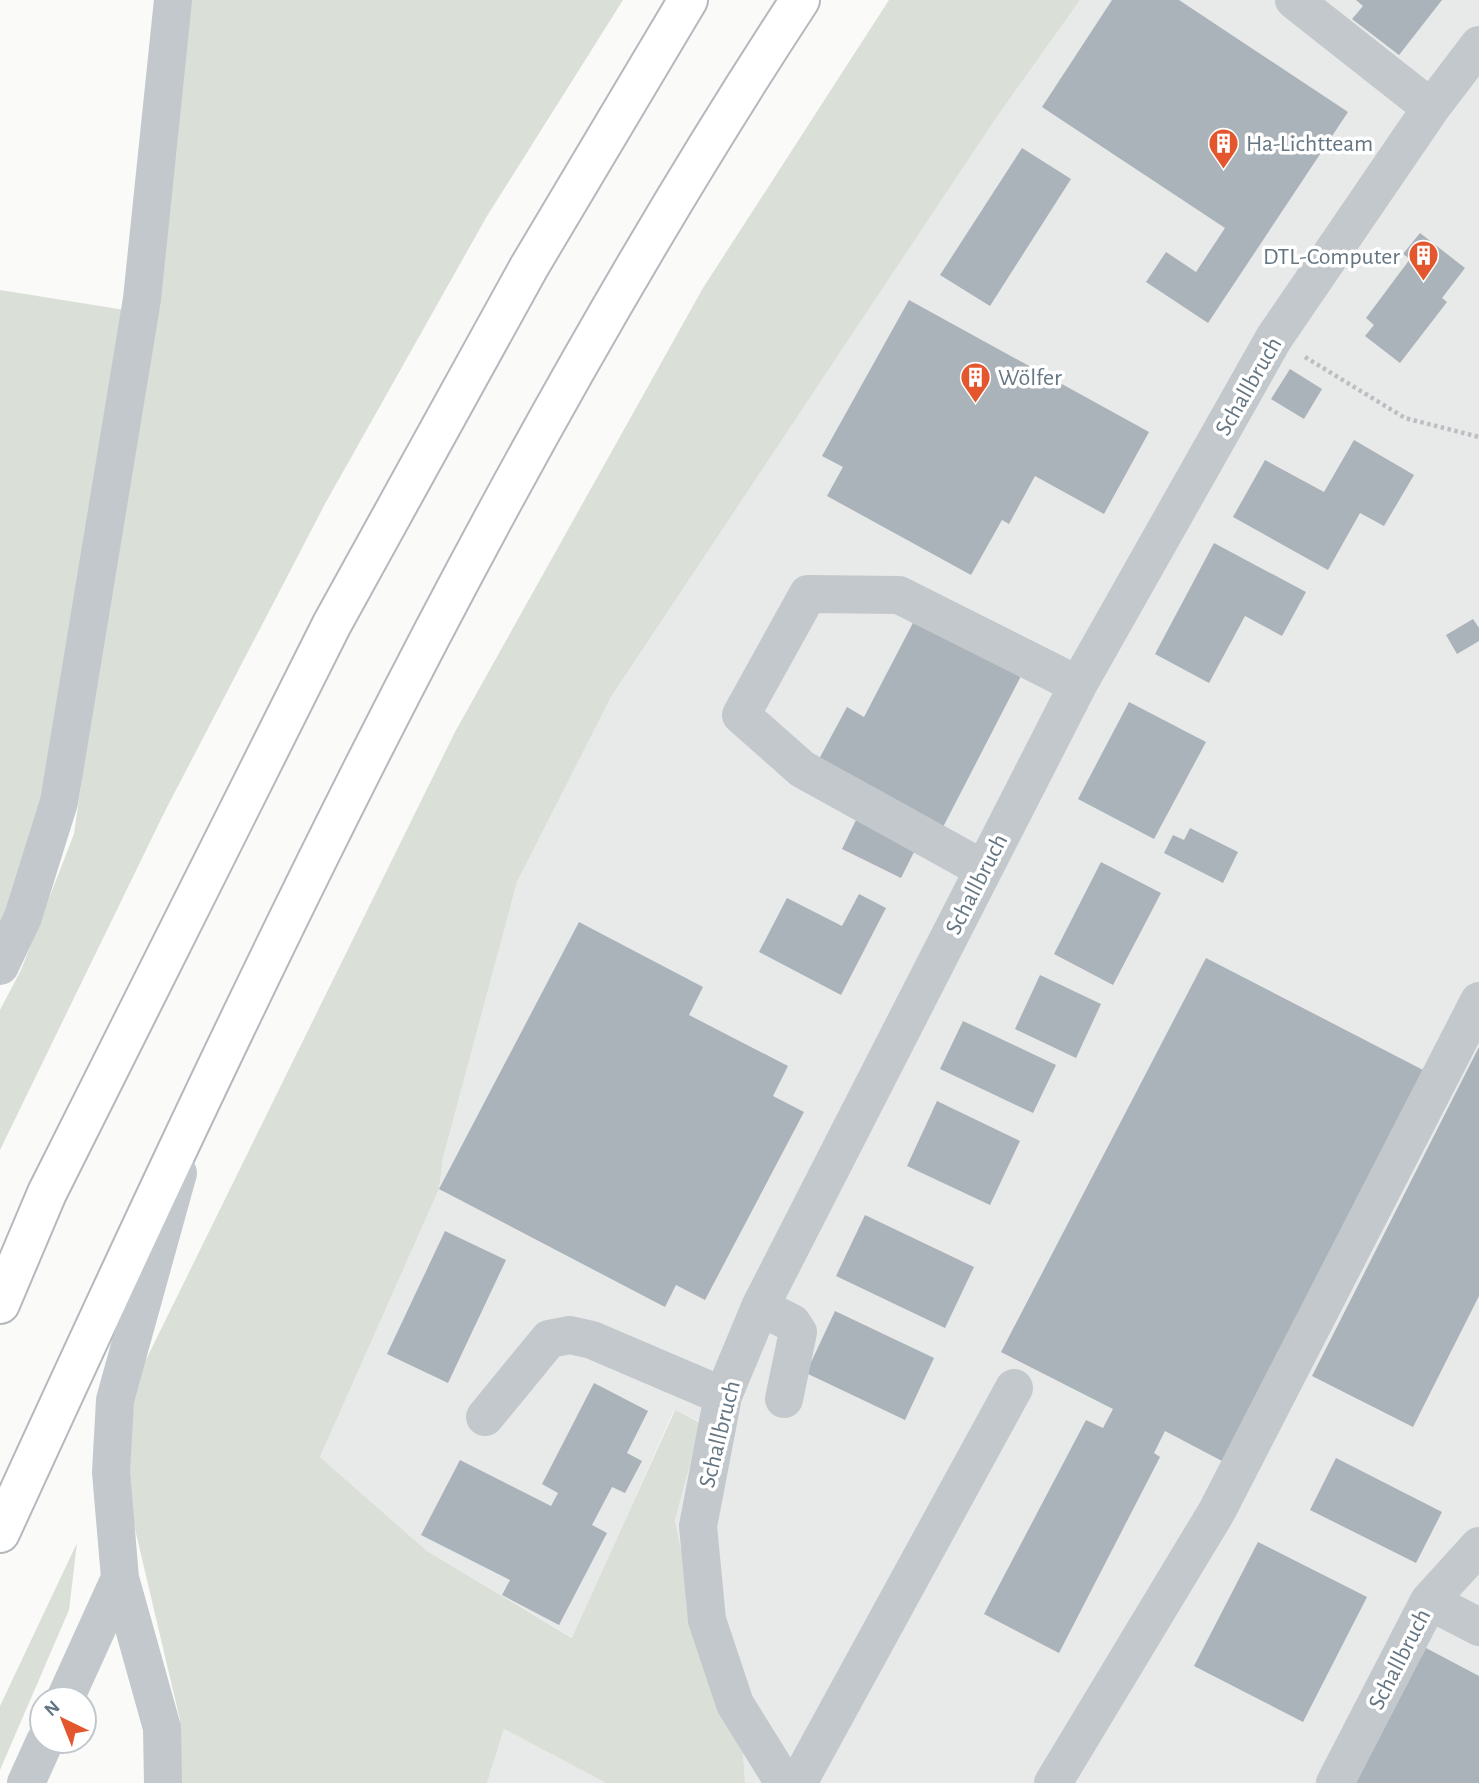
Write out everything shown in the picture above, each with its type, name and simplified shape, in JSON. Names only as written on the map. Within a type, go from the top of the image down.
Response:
[{"type":"highway","points":[[0,1304],[47,1193],[332,624],[529,267],[688,0]]},
{"type":"highway","points":[[0,1533],[190,1126],[422,653],[640,255],[800,0]]},
{"type":"street","points":[[0,966],[23,917],[59,802],[142,299],[173,0]]},
{"type":"street","points":[[1294,0],[1431,108]]},
{"type":"street","name":"Schallbruch","points":[[784,1783],[735,1704],[707,1620],[698,1526],[723,1396],[760,1307],[1078,685],[1275,338],[1431,108],[1479,45]]},
{"type":"street","points":[[983,869],[802,769],[741,715],[808,594],[899,595],[1078,685]]},
{"type":"street","points":[[1053,1783],[1217,1511],[1479,1001]]},
{"type":"street","points":[[163,1783],[162,1728],[120,1578],[111,1472],[115,1400],[190,1126]]},
{"type":"street","points":[[0,1263],[47,1193]]},
{"type":"street","points":[[760,1307],[792,1322],[798,1332],[784,1399]]},
{"type":"street","points":[[485,1417],[549,1339],[570,1335],[592,1340],[723,1396]]},
{"type":"street","points":[[798,1783],[1014,1388]]},
{"type":"street","name":"Schallbruch","points":[[1335,1783],[1429,1601],[1479,1546]]},
{"type":"street","points":[[71,1685],[120,1578]]},
{"type":"street","points":[[1429,1601],[1479,1627]]},
{"type":"street","points":[[26,1783],[39,1755]]},
{"type":"path","points":[[1275,338],[1405,418],[1479,437]]},
{"type":"shaded area","points":[[184,0],[623,0],[487,216],[326,502],[165,811],[0,1150],[0,1010],[21,970],[74,834],[164,195]]},
{"type":"shaded area","points":[[889,0],[1080,0],[994,121],[611,697],[517,882],[443,1158],[439,1189],[320,1457],[427,1551],[572,1638],[675,1410],[701,1423],[675,1520],[698,1629],[743,1751],[745,1783],[606,1783],[504,1729],[487,1783],[178,1783],[180,1720],[135,1529],[123,1447],[136,1380],[455,732],[703,288]]},
{"type":"shaded area","points":[[1080,0],[1479,0],[1479,1783],[745,1783],[743,1751],[698,1629],[675,1519],[701,1422],[674,1410],[573,1638],[427,1551],[320,1457],[439,1189],[443,1158],[517,882],[611,697],[994,121]]},
{"type":"shaded area","points":[[0,290],[131,311],[41,814],[0,929]]},
{"type":"shaded area","points":[[77,1543],[69,1610],[37,1685],[28,1685],[28,1705],[0,1770],[0,1706]]},
{"type":"shaded area","points":[[504,1729],[606,1783],[487,1783]]},
{"type":"building","name":"Ha-Lichtteam","points":[[1112,0],[1179,0],[1348,112],[1208,323],[1146,282],[1166,252],[1196,272],[1225,228],[1042,107]]},
{"type":"building","points":[[1356,0],[1442,0],[1399,55],[1352,19],[1363,6]]},
{"type":"building","points":[[1022,148],[1071,179],[990,306],[940,275]]},
{"type":"building","name":"DTL-Computer","points":[[1420,233],[1465,268],[1442,298],[1447,302],[1400,363],[1365,336],[1374,325],[1366,318],[1410,259],[1403,254]]},
{"type":"building","name":"Wölfer","points":[[909,300],[1149,432],[1104,514],[1035,476],[1009,524],[1002,520],[971,575],[827,496],[843,467],[822,456]]},
{"type":"building","points":[[1290,369],[1322,389],[1304,419],[1271,399]]},
{"type":"building","points":[[1354,440],[1414,475],[1384,526],[1360,513],[1328,570],[1233,517],[1265,460],[1324,492]]},
{"type":"building","points":[[1214,543],[1306,592],[1282,636],[1245,616],[1209,683],[1155,654]]},
{"type":"building","points":[[1473,619],[1479,628],[1479,641],[1457,654],[1446,635]]},
{"type":"building","points":[[914,621],[1021,676],[943,827],[818,761],[847,707],[864,717]]},
{"type":"building","points":[[1129,702],[1206,742],[1154,839],[1078,799]]},
{"type":"building","points":[[856,820],[915,850],[901,878],[842,849]]},
{"type":"building","points":[[1190,828],[1238,852],[1223,883],[1164,853],[1173,835],[1184,840]]},
{"type":"building","points":[[1101,862],[1161,893],[1113,985],[1054,954]]},
{"type":"building","points":[[859,894],[886,908],[841,995],[759,952],[787,898],[842,926]]},
{"type":"building","points":[[579,922],[703,987],[689,1015],[788,1066],[773,1096],[804,1112],[705,1300],[676,1285],[665,1307],[439,1189]]},
{"type":"building","points":[[1206,958],[1425,1071],[1222,1461],[1165,1431],[1154,1453],[1160,1457],[1059,1653],[984,1614],[1086,1420],[1103,1428],[1113,1409],[1001,1352]]},
{"type":"building","points":[[1040,975],[1101,1004],[1076,1058],[1015,1029]]},
{"type":"building","points":[[963,1021],[1056,1065],[1033,1113],[940,1069]]},
{"type":"building","points":[[1479,1047],[1479,1296],[1413,1427],[1312,1376]]},
{"type":"building","points":[[937,1101],[1020,1141],[990,1205],[907,1166]]},
{"type":"building","points":[[865,1215],[974,1267],[945,1328],[836,1276]]},
{"type":"building","points":[[445,1231],[506,1260],[448,1383],[387,1354]]},
{"type":"building","points":[[835,1311],[934,1358],[905,1420],[806,1373]]},
{"type":"building","points":[[594,1383],[648,1411],[627,1453],[642,1461],[625,1493],[612,1487],[592,1525],[607,1533],[559,1625],[502,1595],[510,1580],[421,1535],[460,1460],[551,1506],[558,1493],[542,1484]]},
{"type":"building","points":[[1336,1458],[1442,1512],[1416,1563],[1310,1510]]},
{"type":"building","points":[[1258,1542],[1367,1597],[1303,1722],[1194,1666]]},
{"type":"building","points":[[1426,1648],[1479,1676],[1479,1783],[1355,1783]]},
{"type":"place","name":"Ha-Lichtteam","points":[[1223,170]]},
{"type":"place","name":"DTL-Computer","points":[[1423,283]]},
{"type":"place","name":"Wölfer","points":[[975,404]]}]
